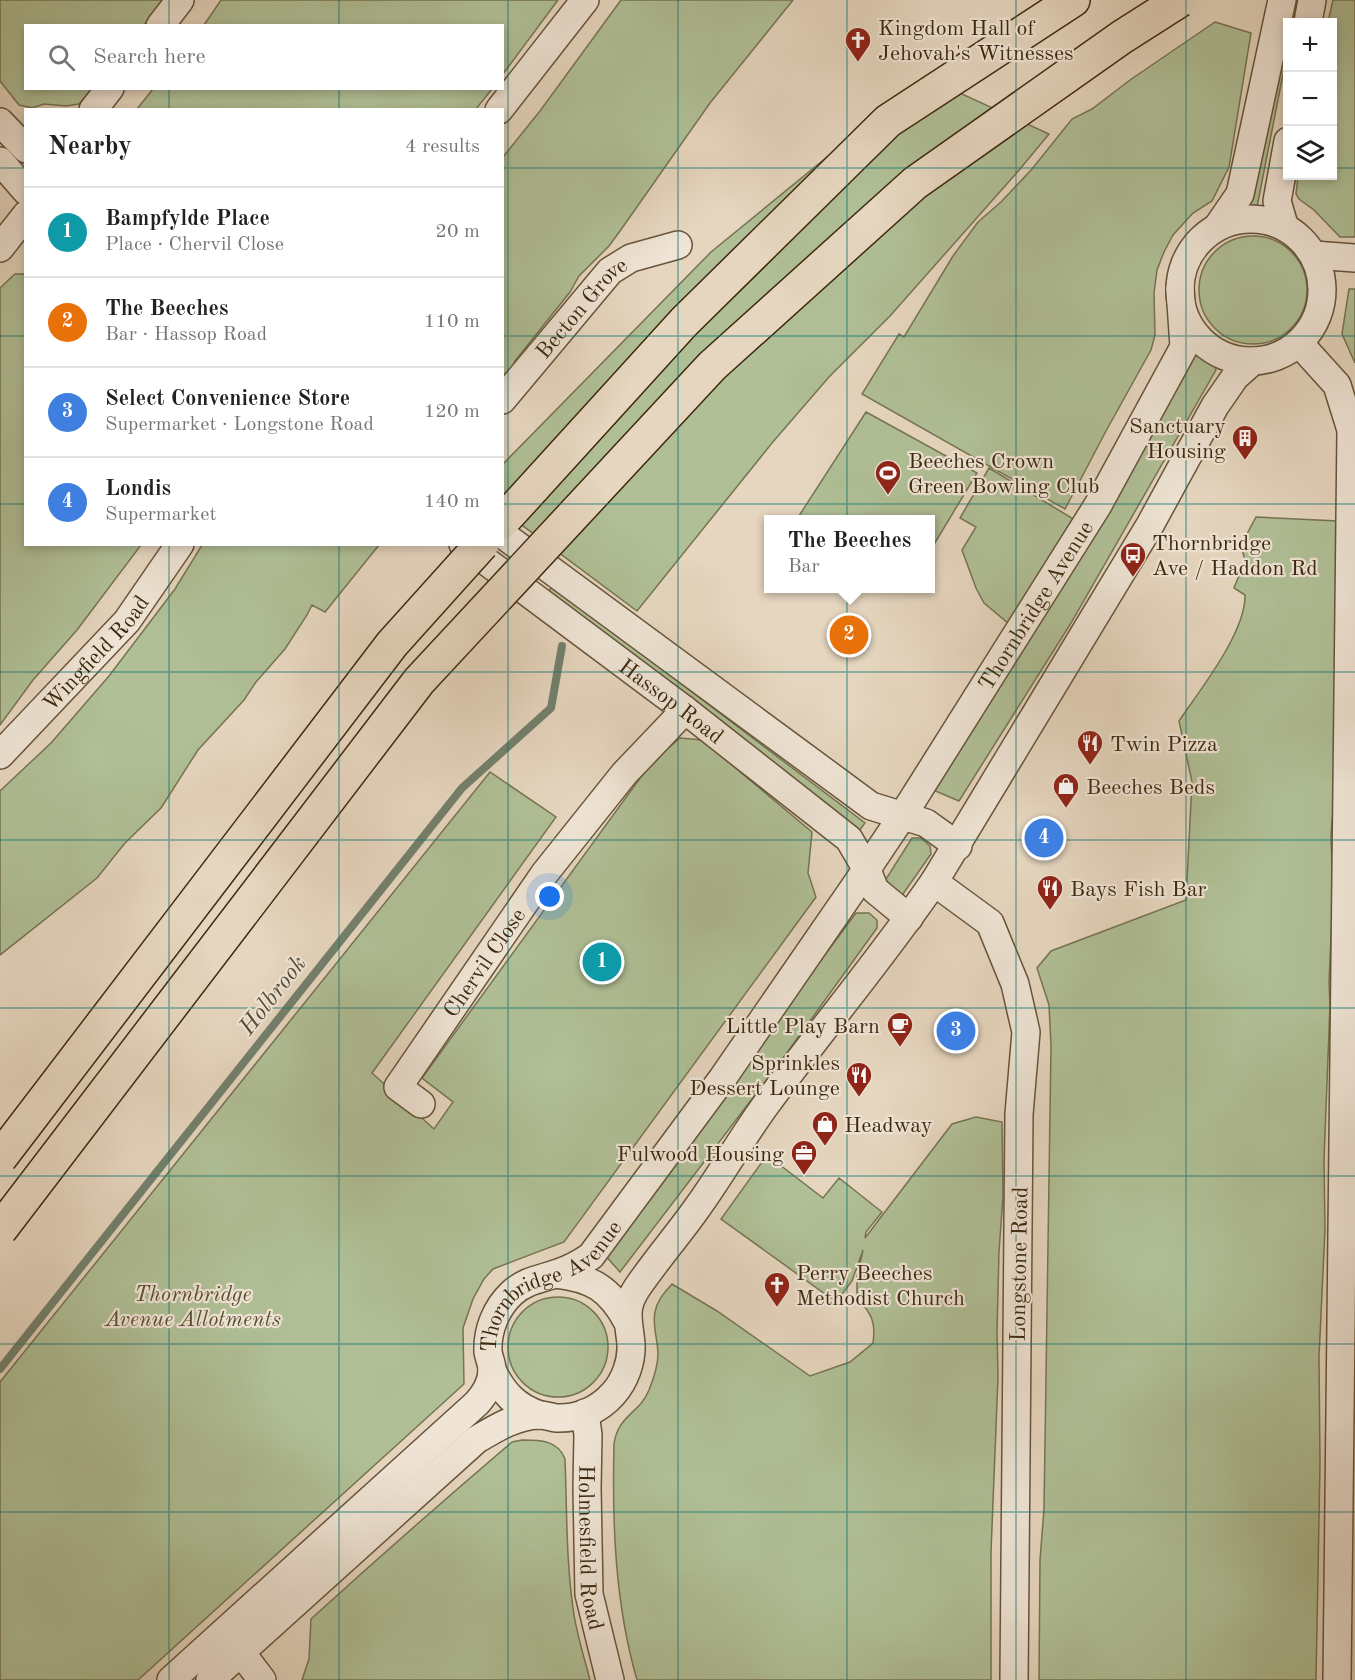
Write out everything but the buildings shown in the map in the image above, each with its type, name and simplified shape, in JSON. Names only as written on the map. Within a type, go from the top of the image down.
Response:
[{"type":"highway","points":[[504,520],[684,322],[888,121],[1073,0]]},
{"type":"highway","points":[[0,1230],[420,681],[712,366],[915,183],[1122,37],[1180,0]]},
{"type":"highway","points":[[0,1158],[392,644],[480,546]]},
{"type":"street","points":[[162,24],[180,0]]},
{"type":"street","points":[[501,108],[585,0]]},
{"type":"street","points":[[1218,226],[1233,220],[1261,218],[1284,225],[1314,255],[1322,297],[1319,313],[1299,343],[1278,356],[1252,361],[1221,355],[1201,341],[1185,318],[1180,288],[1188,253],[1218,226],[1240,194],[1282,0]]},
{"type":"street","points":[[1309,18],[1312,0]]},
{"type":"street","points":[[95,108],[108,90]]},
{"type":"street","points":[[0,122],[24,147]]},
{"type":"street","points":[[0,161],[24,188]]},
{"type":"street","points":[[1283,165],[1277,201],[1284,225]]},
{"type":"street","points":[[0,248],[24,218]]},
{"type":"street","name":"Becton Grove","points":[[504,398],[610,271],[632,258],[678,245]]},
{"type":"street","points":[[1314,255],[1355,258]]},
{"type":"street","name":"Thornbridge Avenue","points":[[210,1680],[233,1641],[485,1394],[492,1370],[488,1352],[489,1337],[496,1312],[512,1293],[531,1280],[556,1274],[591,1256],[722,1079],[867,870],[1098,505],[1184,347],[1180,288]]},
{"type":"street","points":[[1299,343],[1337,385],[1351,430],[1337,1680]]},
{"type":"street","name":"Thornbridge Avenue","points":[[171,1680],[233,1641],[476,1440],[514,1419],[540,1414],[554,1418],[568,1418],[585,1413],[613,1394],[623,1380],[629,1364],[631,1346],[627,1320],[628,1304],[636,1289],[698,1208],[764,1107],[909,918],[958,846],[1150,525],[1215,406],[1235,377],[1252,361]]},
{"type":"street","name":"Hassop Road","points":[[504,535],[871,806],[903,815]]},
{"type":"street","name":"Wingfield Road","points":[[0,755],[127,621],[179,546]]},
{"type":"street","name":"Hassop Road","points":[[466,546],[685,710],[849,839],[867,870]]},
{"type":"street","name":"Chervil Close","points":[[421,1104],[398,1087],[545,873],[624,774],[685,710]]},
{"type":"street","points":[[903,815],[926,823],[958,846]]},
{"type":"street","points":[[867,870],[875,890],[909,918]]},
{"type":"street","name":"Longstone Road","points":[[934,882],[990,923],[1016,984],[1026,1032],[1019,1114],[1014,1680]]},
{"type":"street","points":[[556,1274],[576,1276],[600,1287],[619,1306],[627,1320]]},
{"type":"street","points":[[492,1370],[505,1393],[528,1410],[540,1414]]},
{"type":"street","name":"Holmesfield Road","points":[[585,1413],[588,1435],[586,1488],[589,1594],[610,1680]]},
{"type":"street","points":[[233,1641],[262,1680]]},
{"type":"green space","points":[[0,0],[163,0],[145,24],[24,24],[24,90],[91,90],[79,104],[66,106],[44,104],[32,108],[19,105],[0,81]]},
{"type":"green space","points":[[221,0],[558,0],[504,73],[504,24],[205,24]]},
{"type":"green space","points":[[621,0],[793,0],[710,103],[609,246],[579,276],[570,292],[515,361],[504,384],[504,156],[540,111]]},
{"type":"green space","points":[[1288,0],[1298,0],[1295,18],[1284,18]]},
{"type":"green space","points":[[1333,0],[1355,0],[1355,237],[1340,237],[1296,194],[1298,180],[1337,180],[1337,18],[1329,18]]},
{"type":"green space","points":[[1215,22],[1251,33],[1229,167],[1212,201],[1193,213],[1173,235],[1164,252],[1157,270],[1154,293],[1155,335],[1151,350],[1065,509],[862,394],[899,334],[904,337],[953,256],[978,222],[1001,202],[1032,169],[1072,119],[1092,109]]},
{"type":"green space","points":[[1283,26],[1283,74],[1257,207],[1248,205]]},
{"type":"green space","points":[[925,77],[1049,134],[890,316],[829,377],[772,443],[637,611],[504,512],[504,463],[711,252]]},
{"type":"green space","points":[[152,90],[491,90],[477,108],[138,108]]},
{"type":"green space","points":[[1253,236],[1263,237],[1283,245],[1291,252],[1298,260],[1306,280],[1306,300],[1298,320],[1291,328],[1283,335],[1263,343],[1253,344],[1243,343],[1223,335],[1215,328],[1208,320],[1200,300],[1199,290],[1200,280],[1208,260],[1215,252],[1223,245],[1243,237]]},
{"type":"green space","points":[[15,274],[24,274],[24,546],[140,546],[77,630],[33,680],[0,725],[0,288]]},
{"type":"green space","points":[[1349,289],[1355,289],[1355,363],[1342,334]]},
{"type":"green space","points":[[1193,354],[1202,355],[1213,361],[1216,370],[1071,623],[959,801],[933,790]]},
{"type":"green space","name":"Beeches Crown Green Bowling Club","points":[[866,412],[977,473],[935,543],[935,515],[800,515]]},
{"type":"green space","points":[[989,468],[1075,520],[1014,628],[984,603],[962,550],[976,527],[960,518]]},
{"type":"green space","points":[[1256,517],[1338,521],[1331,835],[1333,893],[1324,1160],[1325,1230],[1319,1357],[1320,1464],[1316,1680],[1039,1680],[1051,1046],[1049,1005],[1037,968],[1051,951],[1186,900],[1192,782],[1179,721],[1220,660],[1238,626],[1245,595],[1234,588],[1245,561],[1241,545]]},
{"type":"green space","points":[[201,546],[378,546],[325,612],[312,605],[285,649],[256,682],[244,700],[198,750],[161,808],[125,843],[97,878],[0,955],[0,791],[51,743],[109,676],[175,589]]},
{"type":"green space","points":[[552,586],[865,823],[859,831],[547,594]]},
{"type":"green space","name":"Thornbridge Avenue Allotments","points":[[680,738],[702,740],[812,832],[808,873],[816,897],[564,1242],[493,1269],[484,1279],[473,1299],[463,1328],[464,1384],[138,1680],[0,1680],[0,1382],[490,772],[556,817],[372,1073],[434,1129],[453,1102],[422,1078],[651,763]]},
{"type":"green space","points":[[912,838],[921,838],[930,846],[931,854],[903,894],[895,895],[886,879]]},
{"type":"green space","points":[[856,913],[869,913],[877,920],[877,928],[781,1061],[620,1272],[603,1253]]},
{"type":"green space","points":[[976,1117],[1002,1122],[1003,1196],[999,1252],[998,1377],[991,1552],[991,1680],[637,1680],[624,1622],[617,1563],[614,1444],[616,1434],[624,1420],[645,1398],[654,1377],[658,1354],[654,1317],[659,1300],[672,1284],[717,1311],[810,1376],[850,1362],[873,1343],[872,1319],[857,1299],[857,1277],[863,1250],[852,1281],[836,1302],[721,1219],[767,1155],[823,1198],[839,1178],[882,1212],[866,1232],[865,1238],[952,1124]]},
{"type":"green space","points":[[558,1297],[577,1301],[593,1312],[604,1328],[608,1347],[604,1366],[593,1382],[577,1393],[558,1397],[539,1393],[523,1382],[512,1366],[508,1347],[512,1328],[523,1312],[539,1301]]},
{"type":"green space","points":[[522,1440],[548,1442],[558,1448],[565,1459],[571,1590],[576,1626],[590,1680],[302,1680],[309,1659],[311,1619],[512,1442]]},
{"type":"waterway","name":"Holbrook","points":[[0,1369],[462,788],[551,708],[562,646]]},
{"type":"place","name":"Kingdom Hall of Jehovah's Witnesses","points":[[858,63]]},
{"type":"place","name":"Sanctuary Housing","points":[[1245,461]]},
{"type":"place","name":"Beeches Crown Green Bowling Club","points":[[888,496]]},
{"type":"place","name":"Thornbridge Ave / Haddon Rd","points":[[1133,578]]},
{"type":"place","name":"The Beeches","points":[[849,635]]},
{"type":"place","name":"Twin Pizza","points":[[1090,766]]},
{"type":"place","name":"Beeches Beds","points":[[1066,809]]},
{"type":"place","name":"Londis","points":[[1044,838]]},
{"type":"place","name":"Bays Fish Bar","points":[[1050,911]]},
{"type":"place","name":"Bampfylde Place","points":[[602,962]]},
{"type":"place","name":"Select Convenience Store","points":[[956,1031]]},
{"type":"place","name":"Little Play Barn","points":[[900,1048]]},
{"type":"place","name":"Sprinkles Dessert Lounge","points":[[859,1098]]},
{"type":"place","name":"Headway","points":[[825,1147]]},
{"type":"place","name":"Fulwood Housing","points":[[804,1176]]},
{"type":"place","name":"Perry Beeches Methodist Church","points":[[777,1308]]}]
